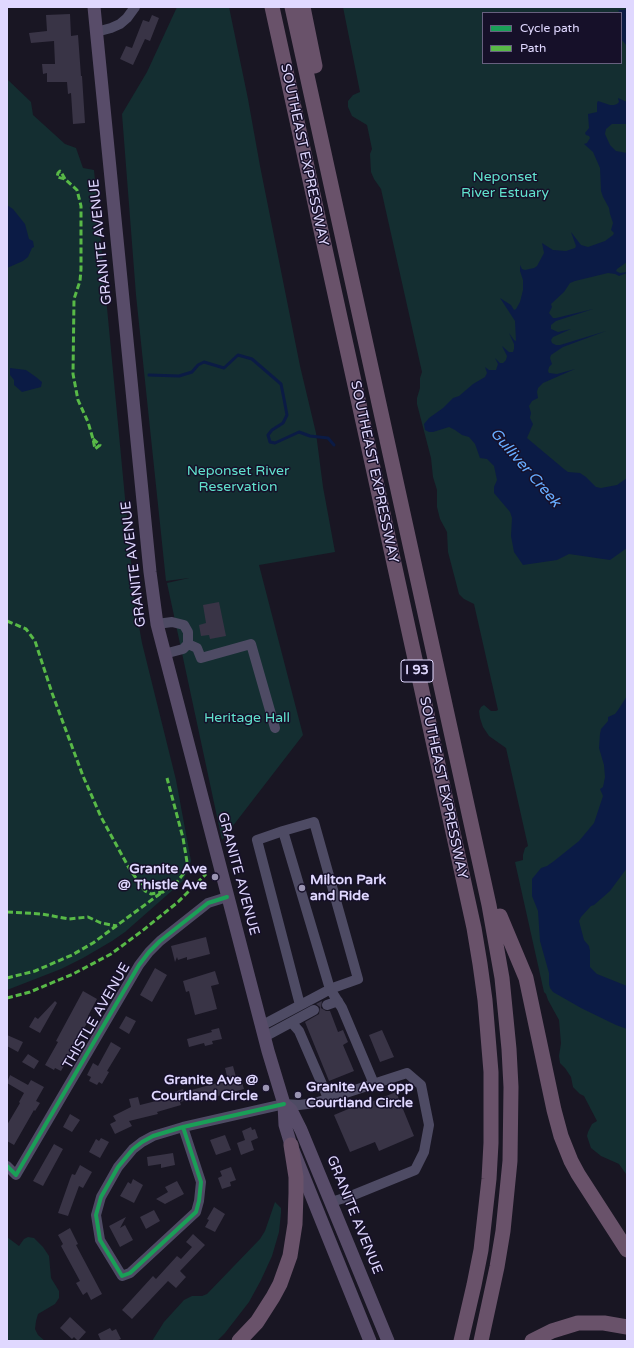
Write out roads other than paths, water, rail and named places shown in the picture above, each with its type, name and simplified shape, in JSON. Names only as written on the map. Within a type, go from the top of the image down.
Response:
[{"type":"highway","name":"SOUTHEAST EXPRESSWAY","points":[[272,7],[474,928],[480,964],[485,1000],[491,1072],[492,1107],[488,1193],[481,1250],[473,1292],[461,1341]]},
{"type":"highway","name":"I 93","points":[[280,7],[482,926],[488,963],[499,1064],[499,1151],[489,1251],[470,1341]]},
{"type":"highway","name":"I 93","points":[[292,7],[489,905],[502,978],[510,1079],[510,1161],[503,1231],[481,1341]]},
{"type":"highway","name":"SOUTHEAST EXPRESSWAY","points":[[303,7],[500,916],[511,977],[520,1087],[519,1161],[512,1232],[491,1341]]},
{"type":"highway","points":[[500,916],[526,978],[554,1110],[561,1136],[578,1174],[627,1250]]},
{"type":"highway","points":[[239,1341],[257,1322],[273,1297],[283,1277],[290,1256],[295,1224],[296,1193],[296,1177],[291,1145]]},
{"type":"highway","points":[[532,1341],[552,1331],[578,1324],[604,1323],[627,1327]]},
{"type":"main road","name":"GRANITE AVENUE","points":[[94,7],[150,572],[157,624],[227,897],[284,1104],[285,1126],[291,1145],[370,1341]]},
{"type":"main road","name":"GRANITE AVENUE","points":[[284,1104],[291,1110],[301,1130],[388,1341]]},
{"type":"street","points":[[96,32],[120,24],[127,18],[135,7]]},
{"type":"street","points":[[157,624],[172,622],[184,625],[188,632],[188,644],[183,649],[164,654]]},
{"type":"street","points":[[188,644],[197,648],[201,658],[251,644],[275,728]]},
{"type":"street","points":[[263,1031],[300,1005],[330,989],[358,979],[314,822],[257,840],[300,1005]]},
{"type":"street","points":[[283,831],[330,989],[338,1001],[374,1084]]},
{"type":"street","name":"THISTLE AVENUE","points":[[7,1166],[16,1175],[149,952],[160,940],[208,903],[227,897]]},
{"type":"street","points":[[327,1005],[338,1001]]},
{"type":"street","points":[[263,1031],[292,1023],[314,1010]]},
{"type":"street","points":[[292,1023],[299,1032],[328,1098]]},
{"type":"street","points":[[183,1127],[201,1182],[196,1212],[130,1273],[122,1276],[100,1240],[96,1215],[101,1197],[118,1166],[133,1149],[142,1142],[153,1136],[183,1127],[284,1104],[298,1105],[315,1103],[408,1073],[421,1085],[430,1125],[424,1152],[415,1170],[351,1196],[331,1202]]},
{"type":"water","points":[[627,8],[627,46],[622,40],[622,12],[618,10],[624,10]]},
{"type":"water","name":"Gulliver Creek","points":[[618,98],[627,102],[627,124],[612,124],[606,129],[605,134],[610,145],[616,151],[627,153],[627,262],[616,271],[620,273],[627,273],[619,276],[608,273],[570,283],[564,292],[551,304],[552,307],[549,313],[553,318],[593,309],[556,321],[551,325],[551,329],[558,332],[571,329],[553,337],[551,340],[552,343],[556,345],[606,331],[563,347],[551,355],[550,358],[552,364],[549,367],[549,373],[557,374],[575,369],[543,383],[538,388],[538,398],[532,401],[529,406],[531,413],[530,418],[533,424],[527,438],[568,472],[580,473],[596,487],[601,488],[617,485],[627,478],[627,548],[610,560],[569,554],[557,560],[523,565],[514,552],[511,536],[512,518],[510,512],[494,493],[494,487],[497,480],[494,466],[487,459],[480,458],[475,444],[469,437],[462,435],[449,427],[429,432],[425,430],[424,424],[453,398],[459,396],[473,384],[485,377],[487,373],[485,367],[489,370],[496,370],[498,364],[495,358],[500,363],[503,363],[506,360],[507,356],[502,346],[509,352],[513,352],[514,344],[509,333],[516,341],[515,321],[500,298],[511,305],[514,310],[516,309],[520,302],[523,290],[520,265],[522,269],[525,270],[537,266],[544,253],[542,243],[553,250],[566,251],[575,248],[576,246],[571,232],[581,245],[588,247],[605,241],[613,235],[614,233],[611,230],[613,223],[609,208],[601,191],[600,168],[593,152],[584,144],[587,143],[590,138],[585,133],[589,128],[588,114],[597,112],[598,101],[614,105],[619,102]]},
{"type":"water","points":[[7,205],[13,209],[25,224],[29,239],[33,241],[34,247],[32,248],[28,257],[23,261],[7,268]]},
{"type":"water","points":[[10,368],[26,370],[42,382],[41,387],[22,392],[14,385],[14,380],[10,375]]},
{"type":"water","points":[[627,696],[627,868],[610,891],[591,906],[579,921],[584,940],[589,946],[590,967],[597,974],[627,986],[627,1029],[581,1008],[553,992],[550,988],[549,973],[540,941],[538,911],[532,896],[532,879],[541,868],[547,866],[579,841],[594,823],[603,796],[600,789],[603,787],[605,777],[604,765],[599,748],[601,729],[608,721],[608,717],[615,714]]},
{"type":"waterway","points":[[149,375],[179,376],[192,372],[198,365],[204,362],[224,368],[238,355],[252,359],[281,384],[287,415],[283,423],[272,430],[268,435],[270,442],[275,443],[299,432],[310,436],[328,438],[334,445]]},
{"type":"place","name":"Granite Ave @ Thistle Ave","points":[[215,877]]},
{"type":"place","name":"Milton Park and Ride","points":[[302,888]]},
{"type":"place","name":"Granite Ave @ Courtland Circle","points":[[266,1088]]},
{"type":"place","name":"Granite Ave opp Courtland Circle","points":[[298,1095]]},
{"type":"park label","name":"Neponset River Estuary","points":[[505,186]]},
{"type":"park label","name":"Neponset River Reservation","points":[[238,480]]},
{"type":"park label","name":"Heritage Hall","points":[[247,718]]}]
